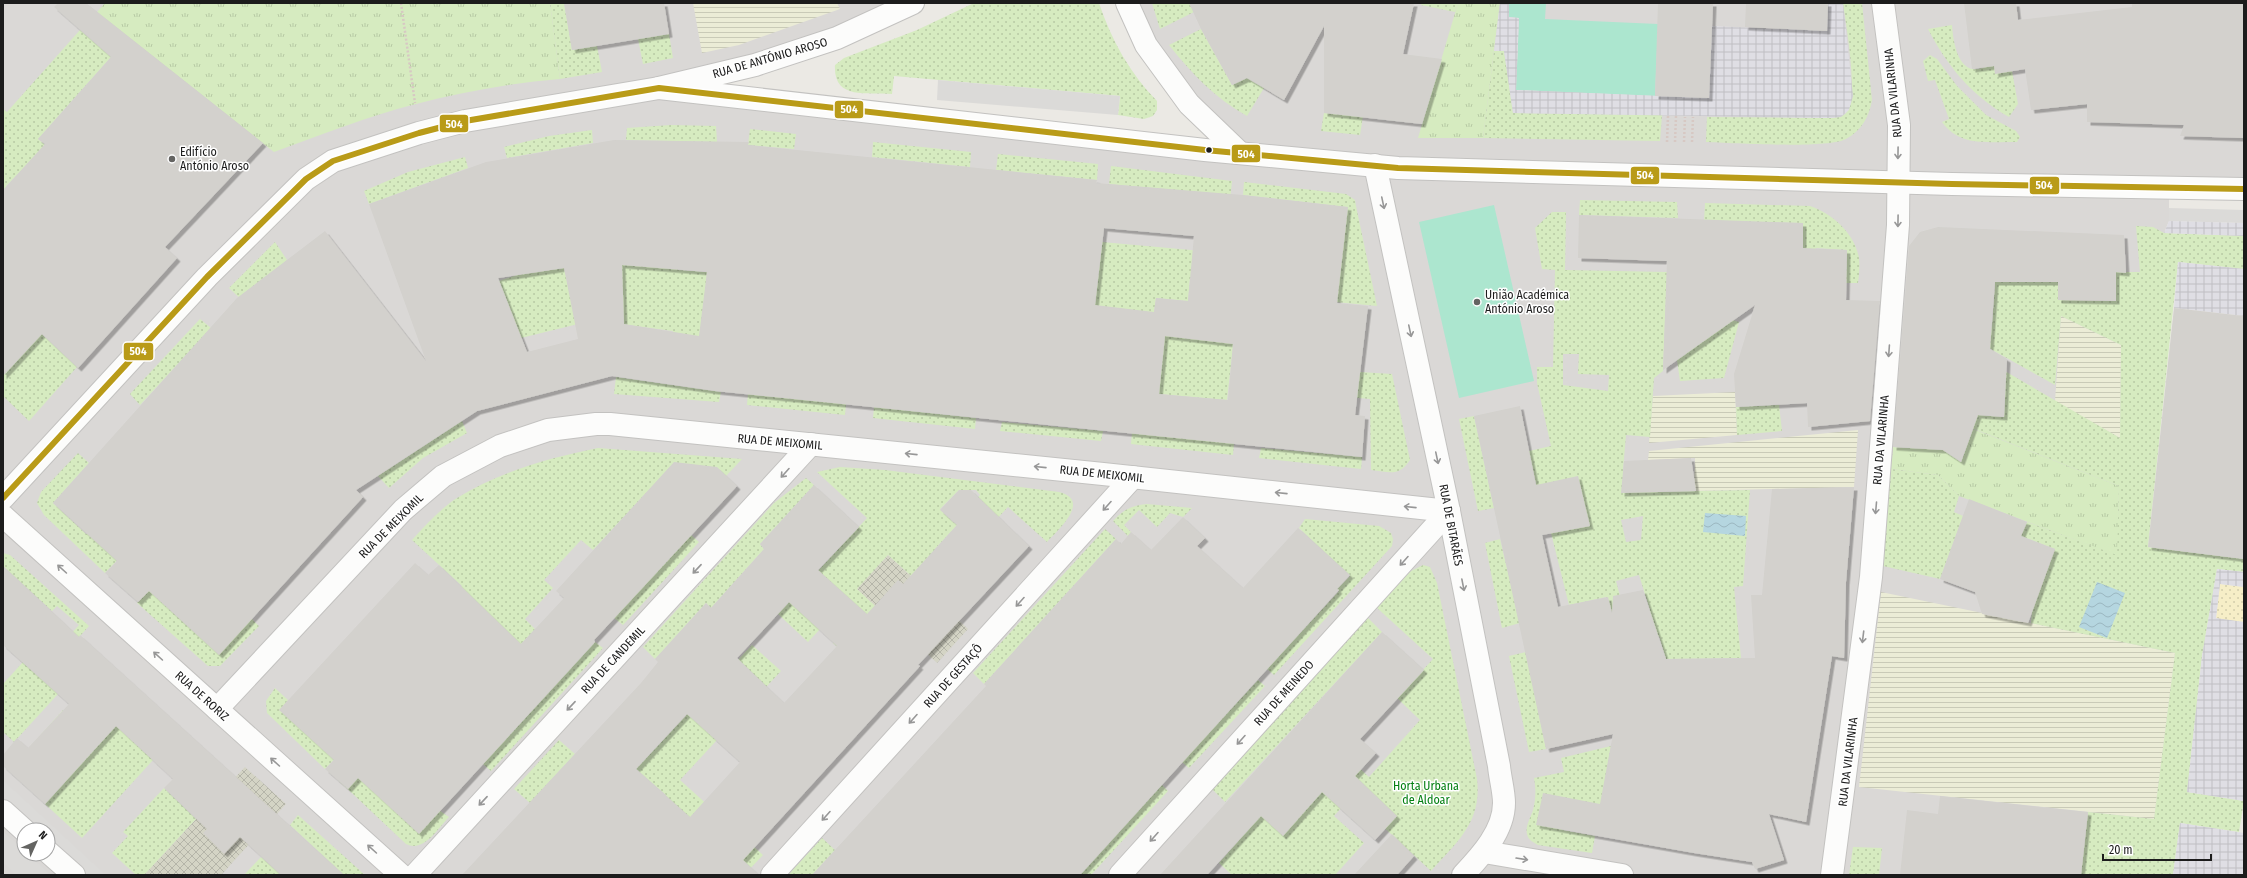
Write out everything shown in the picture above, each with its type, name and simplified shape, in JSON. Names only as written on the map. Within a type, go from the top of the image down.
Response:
[{"type":"street","name":"RUA DE ANTÓNIO AROSO","points":[[3,498],[207,277],[306,179],[333,161],[419,133],[488,116],[659,88],[755,65],[822,43],[913,3]]},
{"type":"street","points":[[1127,3],[1146,45],[1189,104],[1240,153]]},
{"type":"street","name":"RUA DA VILARINHA","points":[[1832,875],[1870,577],[1898,225],[1899,125],[1883,3]]},
{"type":"street","points":[[659,88],[1240,153],[1398,168],[1898,182],[2244,189]]},
{"type":"street","name":"RUA DE BITARÃES","points":[[1375,165],[1449,511],[1499,766],[1504,804],[1497,830],[1484,852],[1463,875]]},
{"type":"street","name":"RUA DE MEIXOMIL","points":[[217,709],[403,510],[443,476],[500,446],[548,430],[596,424],[811,444],[1449,511]]},
{"type":"street","name":"RUA DE CANDEMIL","points":[[415,875],[811,444]]},
{"type":"street","name":"RUA DE GESTAÇÔ","points":[[772,875],[1134,478]]},
{"type":"street","name":"RUA DE MEINEDO","points":[[1120,875],[1449,511]]},
{"type":"street","name":"RUA DE RORIZ","points":[[3,516],[401,875]]},
{"type":"street","points":[[3,811],[16,823]]},
{"type":"street","points":[[1484,852],[1622,875]]},
{"type":"street","points":[[56,859],[74,875]]},
{"type":"path","points":[[401,3],[419,133]]},
{"type":"path","points":[[1667,142],[1668,116]]},
{"type":"path","points":[[1675,142],[1676,116]]},
{"type":"path","points":[[1684,142],[1685,116]]},
{"type":"path","points":[[1692,142],[1693,117]]},
{"type":"shaded area","points":[[3,3],[913,3],[661,87],[1229,152],[1189,104],[1127,3],[2244,3],[2244,189],[2169,188],[2169,221],[2164,233],[2118,555],[2175,653],[2147,875],[3,875]]},
{"type":"shaded area","points":[[1500,3],[1509,3],[1509,17],[1519,18],[1516,90],[1709,98],[1712,26],[1827,31],[1828,3],[1843,3],[1853,96],[1849,110],[1841,117],[1827,118],[1513,113],[1504,51],[1494,51]]},
{"type":"shaded area","points":[[938,80],[1120,96],[1118,115],[937,100]]},
{"type":"shaded area","points":[[2169,208],[2244,210],[2244,223],[2169,221]]},
{"type":"shaded area","points":[[2169,221],[2244,223],[2244,236],[2164,233]]},
{"type":"shaded area","points":[[2178,262],[2244,269],[2244,316],[2174,308]]},
{"type":"shaded area","points":[[888,555],[968,629],[937,663],[857,589]]},
{"type":"shaded area","points":[[2217,569],[2244,572],[2244,587],[2220,584],[2216,618],[2244,622],[2244,801],[2187,792],[2202,656]]},
{"type":"shaded area","points":[[245,767],[286,804],[221,875],[144,875]]},
{"type":"shaded area","points":[[3,780],[49,822],[29,822],[3,798]]},
{"type":"shaded area","points":[[2180,823],[2244,833],[2244,875],[2173,875]]},
{"type":"shaded area","points":[[56,829],[106,875],[86,875],[56,847]]},
{"type":"shaded area","points":[[3,831],[16,843],[16,862],[37,862],[51,875],[16,875],[3,863]]},
{"type":"green space","points":[[105,3],[550,3],[560,79],[487,88],[416,104],[362,120],[274,152],[97,12]]},
{"type":"green space","points":[[550,3],[564,3],[572,50],[597,46],[602,72],[560,79]]},
{"type":"green space","points":[[693,3],[837,3],[840,9],[739,45],[702,53]]},
{"type":"green space","points":[[974,3],[1099,3],[1109,30],[1122,55],[1147,91],[1157,101],[1157,110],[1153,116],[1144,119],[1118,115],[1120,96],[894,76],[892,94],[853,92],[845,89],[839,84],[836,76],[835,65],[844,58],[917,30]]},
{"type":"green space","points":[[1152,3],[1189,3],[1194,12],[1160,29]]},
{"type":"green space","points":[[1422,3],[1458,3],[1455,12],[1421,5]]},
{"type":"green space","points":[[1458,3],[1500,3],[1483,138],[1418,138]]},
{"type":"green space","points":[[1509,3],[1546,3],[1545,19],[1658,24],[1655,96],[1516,90],[1519,18],[1509,17]]},
{"type":"green space","points":[[1843,3],[1862,3],[1872,100],[1867,117],[1856,132],[1846,139],[1820,144],[1779,145],[1706,142],[1707,117],[1830,118],[1839,117],[1846,113],[1851,101],[1852,74]]},
{"type":"green space","points":[[1952,25],[1956,50],[1962,62],[1967,66],[1975,69],[1996,66],[2012,71],[2018,104],[2009,117],[1983,100],[1972,90],[1952,68],[1935,43],[1928,29]]},
{"type":"green space","points":[[1201,29],[1232,85],[1247,78],[1264,88],[1247,116],[1235,109],[1205,85],[1186,66],[1169,45]]},
{"type":"green space","points":[[80,30],[111,57],[38,139],[81,175],[22,170],[6,186],[46,223],[3,225],[3,109],[7,112]]},
{"type":"green space","points":[[669,34],[673,58],[643,64],[638,39]]},
{"type":"green space","points":[[1494,51],[1504,51],[1513,113],[1662,115],[1660,141],[1483,138]]},
{"type":"green space","points":[[1930,55],[1937,59],[1957,86],[1986,115],[2016,131],[2020,137],[2017,142],[1976,141],[1958,136],[1949,130],[1942,122],[1949,119],[1935,80],[1928,81],[1923,61]]},
{"type":"green space","points":[[1324,113],[1363,116],[1360,135],[1321,131]]},
{"type":"green space","points":[[671,125],[716,126],[717,142],[626,140],[627,128]]},
{"type":"green space","points":[[750,129],[796,134],[794,149],[748,145]]},
{"type":"green space","points":[[592,130],[593,143],[507,158],[504,147],[549,136]]},
{"type":"green space","points":[[873,142],[971,152],[970,167],[872,157]]},
{"type":"green space","points":[[998,154],[1098,164],[1097,180],[996,170]]},
{"type":"green space","points":[[465,157],[468,168],[369,204],[364,191],[408,172]]},
{"type":"green space","points":[[1111,166],[1232,181],[1222,282],[1190,278],[1188,301],[1156,298],[1154,312],[1169,336],[1191,339],[1235,329],[1227,400],[1159,394],[1095,305],[1102,242],[1213,252],[1219,194],[1109,184]]},
{"type":"green space","points":[[1244,182],[1346,194],[1355,200],[1377,306],[1283,297],[1347,207],[1243,195]]},
{"type":"green space","points":[[1580,200],[1677,202],[1678,218],[1579,215]]},
{"type":"green space","points":[[1705,203],[1810,206],[1818,209],[1834,219],[1848,233],[1853,241],[1859,258],[1858,283],[1846,283],[1847,250],[1816,248],[1815,281],[1786,279],[1732,320],[1739,322],[1724,378],[1680,381],[1677,360],[1686,354],[1687,330],[1803,264],[1803,223],[1704,221]]},
{"type":"green space","name":"União Académica António Aroso","points":[[1494,205],[1534,381],[1459,398],[1419,222]]},
{"type":"green space","points":[[1552,212],[1566,212],[1565,270],[1667,272],[1663,371],[1654,378],[1650,437],[1626,435],[1623,470],[1645,492],[1750,490],[1743,586],[1734,587],[1741,658],[1666,659],[1659,636],[1641,640],[1661,735],[1606,597],[1569,605],[1551,533],[1589,526],[1578,477],[1539,498],[1529,451],[1551,446],[1537,383],[1537,367],[1553,367],[1555,270],[1542,269],[1535,228]],"holes":[[[1563,354],[1579,354],[1578,374],[1609,375],[1608,391],[1563,385]],[[1643,516],[1641,540],[1626,542],[1621,520]],[[1639,575],[1650,610],[1625,615],[1616,581]]]},
{"type":"green space","points":[[2136,226],[2153,227],[2164,233],[2244,236],[2244,269],[2178,262],[2148,547],[2244,559],[2244,572],[2217,569],[2202,656],[2187,792],[2244,801],[2239,832],[2180,823],[2173,875],[2081,875],[2088,812],[2154,819],[2175,653],[2031,623],[2032,612],[2055,549],[2021,536],[2027,522],[2117,555],[2119,486],[1964,425],[1965,414],[2004,417],[2005,392],[1989,390],[1989,382],[1964,381],[1970,351],[1964,347],[1966,325],[1992,327],[1995,284],[1964,281],[1964,267],[2017,268],[2017,282],[2058,282],[2058,300],[2116,301],[2116,272],[2140,272]],"holes":[[[2061,316],[2121,345],[2120,438],[1984,359],[1987,347],[2055,385]]]},
{"type":"green space","points":[[275,242],[287,260],[245,303],[229,288]]},
{"type":"green space","points":[[621,259],[678,261],[678,270],[707,272],[702,345],[672,341],[673,331],[613,323]]},
{"type":"green space","points":[[564,268],[578,324],[521,338],[499,281],[517,275]]},
{"type":"green space","points":[[3,298],[77,367],[29,421],[3,396]]},
{"type":"green space","points":[[2061,316],[2121,345],[2120,438],[2055,401]]},
{"type":"green space","points":[[200,319],[211,328],[140,405],[130,394]]},
{"type":"green space","points":[[1360,372],[1392,374],[1410,460],[1402,469],[1398,471],[1389,472],[1371,470],[1370,399],[1313,394]]},
{"type":"green space","points":[[616,377],[721,392],[719,402],[614,394]]},
{"type":"green space","points":[[1735,392],[1737,435],[1649,443],[1653,396]]},
{"type":"green space","points":[[748,394],[846,404],[845,415],[747,405]]},
{"type":"green space","points":[[1779,405],[1782,431],[1737,435],[1736,407]]},
{"type":"green space","points":[[874,407],[976,418],[975,429],[873,418]]},
{"type":"green space","points":[[1474,416],[1494,508],[1478,511],[1459,419]]},
{"type":"green space","points":[[462,421],[467,433],[423,458],[389,488],[378,476]]},
{"type":"green space","points":[[1002,422],[1103,431],[1101,441],[1000,431]]},
{"type":"green space","points":[[1973,429],[2119,486],[2118,556],[1959,496],[1938,475],[1891,469],[1893,447],[1943,450],[1961,462]]},
{"type":"green space","points":[[1858,430],[1854,487],[1694,491],[1695,458],[1648,460],[1649,451]]},
{"type":"green space","points":[[1132,433],[1234,443],[1233,455],[1131,444]]},
{"type":"green space","points":[[598,448],[742,459],[726,476],[646,493],[593,550],[581,540],[544,580],[553,588],[525,619],[535,629],[510,656],[405,648],[462,586],[412,540],[428,523],[457,498],[491,480],[543,461]]},
{"type":"green space","points":[[1261,448],[1362,457],[1361,469],[1259,458]]},
{"type":"green space","points":[[78,453],[89,463],[53,503],[86,534],[152,524],[105,573],[44,515],[37,503],[41,492]]},
{"type":"green space","points":[[840,467],[885,470],[1059,492],[1068,496],[1073,502],[1073,508],[1070,516],[1047,542],[1008,507],[975,542],[957,525],[935,549],[946,559],[921,585],[888,555],[857,589],[900,629],[852,660],[833,643],[851,624],[835,613],[808,642],[778,614],[867,518],[817,472]],"holes":[[[959,490],[976,490],[980,495],[954,523],[940,509]]]},
{"type":"green space","points":[[1891,469],[1938,475],[1959,496],[1954,512],[1963,516],[1940,579],[1883,566]]},
{"type":"green space","points":[[806,478],[814,485],[760,544],[764,549],[711,608],[706,603],[655,659],[643,647],[774,503]]},
{"type":"green space","points":[[1147,504],[1192,508],[1183,517],[1170,513],[1157,527],[1139,510],[1124,525],[1131,532],[1128,536],[1113,521],[1128,509]]},
{"type":"green space","points":[[1305,519],[1379,526],[1391,533],[1393,539],[1392,546],[1274,675],[1267,669],[1339,591],[1337,589],[1350,576],[1299,528]]},
{"type":"green space","points":[[1105,529],[1116,539],[984,684],[973,673]]},
{"type":"green space","points":[[691,535],[699,542],[623,625],[614,618]]},
{"type":"green space","points":[[1500,539],[1520,623],[1502,628],[1485,543]]},
{"type":"green space","points":[[3,553],[10,555],[89,626],[54,665],[68,637],[79,625],[57,606],[52,611],[3,566]]},
{"type":"green space","points":[[184,554],[259,626],[220,666],[208,666],[137,603]]},
{"type":"green space","name":"Horta Urbana de Aldoar","points":[[1423,565],[1430,567],[1437,583],[1477,779],[1478,794],[1476,807],[1466,830],[1431,871],[1351,797],[1334,816],[1364,843],[1335,875],[1232,875],[1219,863],[1261,815],[1347,757],[1369,777],[1420,720],[1397,698],[1433,659],[1376,607],[1411,571]]},
{"type":"green space","points":[[1881,592],[2175,653],[2154,819],[1859,787]]},
{"type":"green space","points":[[1367,617],[1382,632],[1225,802],[1212,789]]},
{"type":"green space","points":[[595,642],[603,648],[491,771],[483,764]]},
{"type":"green space","points":[[752,645],[781,671],[680,780],[763,855],[744,875],[617,875],[620,845],[666,795],[636,769]]},
{"type":"green space","points":[[1526,652],[1546,749],[1529,752],[1509,656]]},
{"type":"green space","points":[[23,662],[58,694],[14,742],[3,732],[3,684]]},
{"type":"green space","points":[[1258,680],[1265,686],[1189,768],[1182,762]]},
{"type":"green space","points":[[275,688],[288,700],[280,710],[341,752],[325,769],[267,713],[266,701]]},
{"type":"green space","points":[[63,710],[100,743],[116,726],[153,760],[82,838],[45,804],[65,782],[28,749]]},
{"type":"green space","points":[[559,740],[575,754],[530,803],[514,789]]},
{"type":"green space","points":[[1611,746],[1601,805],[1568,799],[1562,830],[1595,836],[1592,853],[1538,845],[1531,841],[1528,838],[1527,825],[1535,802],[1534,778],[1564,772],[1561,758]]},
{"type":"green space","points":[[358,756],[449,817],[425,842],[413,846],[406,844],[337,779]]},
{"type":"green space","points":[[1162,785],[1168,791],[1091,875],[1080,875]]},
{"type":"green space","points":[[164,788],[196,819],[144,875],[136,875],[112,853],[128,836],[123,832]]},
{"type":"green space","points":[[298,815],[365,875],[344,875],[290,825]]},
{"type":"green space","points":[[822,838],[835,850],[812,875],[788,875]]},
{"type":"green space","points":[[1853,847],[1882,848],[1879,875],[1849,875]]},
{"type":"green space","points":[[261,857],[281,875],[244,875]]},
{"type":"sand","points":[[2220,584],[2244,587],[2244,622],[2216,619]]},
{"type":"water","points":[[1705,513],[1746,516],[1745,536],[1703,532]]},
{"type":"water","points":[[2097,582],[2125,593],[2107,638],[2079,627]]},
{"type":"building","points":[[58,3],[86,3],[263,143],[165,247],[177,258],[78,368],[42,334],[3,376],[3,190],[45,144],[38,139],[111,57],[54,7]]},
{"type":"building","points":[[564,3],[664,3],[669,34],[572,50]]},
{"type":"building","points":[[1189,3],[1414,3],[1403,54],[1442,59],[1422,124],[1324,113],[1324,26],[1284,100],[1247,78],[1232,85],[1201,29]]},
{"type":"building","points":[[1658,3],[1713,3],[1709,98],[1655,96]]},
{"type":"building","points":[[1746,3],[1828,3],[1827,31],[1745,27]]},
{"type":"building","points":[[1964,3],[2016,3],[2018,20],[2132,7],[2132,3],[2244,3],[2244,138],[2180,136],[2184,125],[2087,122],[2087,104],[2031,110],[2025,69],[1995,74],[1994,66],[1972,69]]},
{"type":"building","points":[[614,140],[749,142],[748,145],[1097,180],[1096,183],[1243,195],[1348,207],[1337,303],[1368,306],[1355,415],[1365,416],[1362,457],[715,391],[612,376],[477,411],[356,490],[363,497],[219,655],[149,591],[138,602],[105,573],[117,561],[53,503],[237,298],[325,231],[426,361],[369,204],[486,162]],"holes":[[[1104,228],[1194,236],[1188,301],[1156,298],[1154,312],[1095,305]],[[622,265],[707,272],[699,336],[624,324]],[[564,268],[578,339],[527,352],[498,278]],[[1165,336],[1233,344],[1228,400],[1159,394]]]},
{"type":"building","points":[[1579,215],[1803,223],[1803,248],[1847,250],[1846,300],[1880,301],[1870,421],[1808,427],[1807,403],[1736,407],[1734,374],[1755,305],[1663,370],[1667,261],[1578,258]]},
{"type":"building","points":[[1938,227],[2124,235],[2126,273],[2116,272],[2116,301],[2058,300],[2058,282],[1995,282],[1990,349],[2007,359],[2004,417],[1978,415],[1961,462],[1943,450],[1893,447],[1909,246],[1920,232]]},
{"type":"building","points":[[2174,308],[2244,316],[2244,559],[2148,547]]},
{"type":"building","points":[[1520,406],[1536,485],[1578,476],[1590,526],[1542,535],[1558,607],[1608,597],[1612,613],[1613,596],[1643,590],[1666,659],[1755,658],[1751,595],[1762,595],[1772,489],[1854,487],[1846,582],[1844,658],[1832,656],[1806,822],[1769,814],[1784,860],[1755,869],[1752,862],[1536,825],[1543,793],[1600,804],[1613,734],[1546,749],[1474,416]]},
{"type":"building","points":[[1691,458],[1696,491],[1621,493],[1624,461]]},
{"type":"building","points":[[674,462],[717,467],[737,486],[594,640],[595,642],[419,834],[358,778],[348,789],[325,769],[334,760],[279,710],[415,563],[428,575],[439,565],[521,644],[564,598],[556,591]]},
{"type":"building","points":[[814,485],[859,527],[818,570],[867,614],[898,580],[903,584],[957,525],[940,510],[959,490],[971,490],[1029,546],[918,665],[920,666],[743,860],[759,875],[462,875],[641,683],[658,662],[655,659],[706,603],[711,608],[764,549],[760,544]],"holes":[[[789,602],[837,646],[784,703],[737,658]],[[687,714],[740,762],[690,817],[636,769]]]},
{"type":"building","points":[[1969,499],[2027,522],[2021,536],[2055,549],[2028,623],[1982,614],[1975,592],[1940,579]]},
{"type":"building","points":[[1183,517],[1205,538],[1197,546],[1243,588],[1298,528],[1350,575],[1337,589],[1339,590],[1080,875],[812,875],[986,686],[984,684],[1116,539],[1121,544],[1131,532],[1151,550]]},
{"type":"building","points":[[3,566],[79,637],[80,635],[344,875],[281,875],[240,837],[224,854],[203,833],[207,829],[164,788],[173,779],[116,726],[45,804],[3,766],[3,755],[17,738],[28,748],[69,704],[3,645]]},
{"type":"building","points":[[1382,632],[1424,670],[1360,739],[1376,753],[1355,776],[1397,816],[1375,840],[1322,792],[1283,836],[1261,816],[1207,875],[1160,875]]},
{"type":"building","points":[[1940,796],[2088,812],[2081,875],[1900,875],[1907,810],[1938,814]]},
{"type":"building","points":[[1392,834],[1414,856],[1397,875],[1354,875]]},
{"type":"transit line","name":"504","points":[[3,498],[207,277],[306,179],[333,161],[419,133],[465,121],[659,88],[1205,150],[1398,168],[1952,184],[2244,189]]},
{"type":"place","name":"Edifício António Aroso","points":[[172,159]]},
{"type":"place","name":"União Académica António Aroso","points":[[1477,302]]}]
